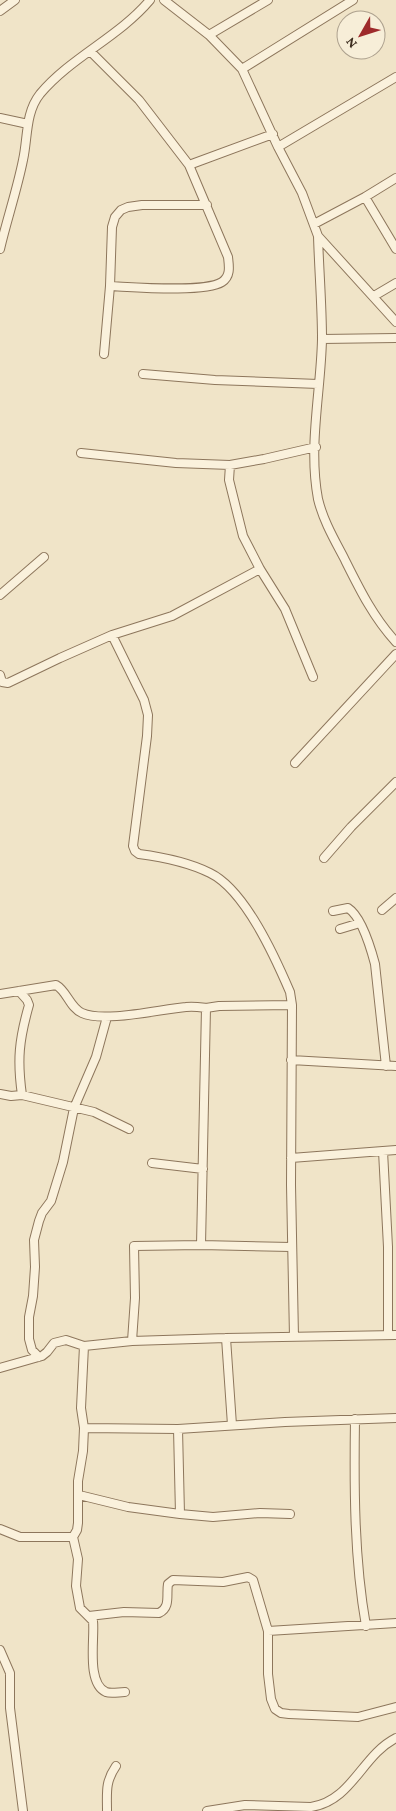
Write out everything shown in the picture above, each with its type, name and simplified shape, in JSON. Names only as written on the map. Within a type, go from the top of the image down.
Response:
[{"type":"street","points":[[0,11],[15,0]]},
{"type":"street","points":[[0,248],[23,160],[28,124],[34,104],[41,94],[69,67],[134,17],[150,0]]},
{"type":"street","points":[[164,0],[209,35],[242,68],[278,147],[302,193],[314,224],[318,236],[322,339],[316,447],[316,478],[319,500],[328,528],[366,602],[382,626],[396,642]]},
{"type":"street","points":[[209,35],[268,0]]},
{"type":"street","points":[[242,68],[353,0]]},
{"type":"street","points":[[90,51],[139,100],[189,165],[228,257],[230,268],[228,275],[222,282],[204,287],[110,286]]},
{"type":"street","points":[[278,147],[396,77]]},
{"type":"street","points":[[0,118],[28,124]]},
{"type":"street","points":[[189,165],[272,134]]},
{"type":"street","points":[[314,224],[365,198],[396,178]]},
{"type":"street","points":[[365,198],[396,249]]},
{"type":"street","points":[[104,354],[110,286],[112,227],[115,217],[121,210],[142,205],[207,205]]},
{"type":"street","points":[[318,236],[396,322]]},
{"type":"street","points":[[374,296],[396,283]]},
{"type":"street","points":[[322,339],[396,338]]},
{"type":"street","points":[[143,374],[214,380],[318,384]]},
{"type":"street","points":[[81,453],[176,463],[230,465],[316,447]]},
{"type":"street","points":[[230,465],[231,488],[243,536],[260,569],[285,609],[313,677]]},
{"type":"street","points":[[0,596],[44,557]]},
{"type":"street","points":[[0,675],[2,682],[8,683],[112,635],[172,616],[260,569]]},
{"type":"street","points":[[112,635],[131,677],[144,700],[148,715],[147,736],[135,819],[133,846],[135,851],[139,854],[192,866],[211,873],[235,895],[254,920],[290,992],[292,1005],[291,1247],[294,1337]]},
{"type":"street","points":[[295,764],[396,654]]},
{"type":"street","points":[[324,858],[350,827],[396,782]]},
{"type":"street","points":[[382,910],[396,898]]},
{"type":"street","points":[[333,911],[348,908],[352,911],[360,923],[375,964],[386,1066]]},
{"type":"street","points":[[340,929],[360,923]]},
{"type":"street","points":[[0,994],[56,985],[78,1012],[107,1017],[189,1006],[206,1008],[219,1006],[292,1005]]},
{"type":"street","points":[[19,991],[27,1000],[29,1006],[18,1049],[18,1073],[22,1095]]},
{"type":"street","points":[[201,1245],[206,1008]]},
{"type":"street","points":[[39,1357],[32,1350],[29,1339],[35,1267],[34,1240],[39,1221],[50,1201],[63,1162],[74,1108],[96,1057],[107,1017]]},
{"type":"street","points":[[291,1060],[396,1066]]},
{"type":"street","points":[[0,1094],[22,1095],[101,1114],[129,1129]]},
{"type":"street","points":[[291,1158],[396,1150]]},
{"type":"street","points":[[0,1368],[39,1357],[59,1341],[73,1341],[84,1346],[132,1341],[392,1335],[384,1151]]},
{"type":"street","points":[[152,1163],[202,1169]]},
{"type":"street","points":[[132,1341],[135,1298],[134,1246],[291,1247]]},
{"type":"street","points":[[226,1338],[232,1425]]},
{"type":"street","points":[[84,1346],[81,1408],[84,1428],[83,1451],[78,1481],[77,1530],[73,1537],[78,1559],[76,1586],[80,1608],[93,1621],[92,1659],[98,1685],[110,1693],[125,1692]]},
{"type":"street","points":[[84,1428],[178,1429],[396,1418]]},
{"type":"street","points":[[355,1419],[358,1561],[366,1626]]},
{"type":"street","points":[[178,1429],[180,1514]]},
{"type":"street","points":[[79,1495],[128,1507],[213,1517],[260,1513],[290,1514]]},
{"type":"street","points":[[0,1529],[20,1537],[73,1537]]},
{"type":"street","points":[[89,1616],[124,1612],[159,1613],[167,1605],[168,1584],[173,1580],[223,1582],[248,1577],[253,1580],[268,1631],[268,1674],[271,1699],[275,1708],[281,1713],[326,1717],[358,1717],[396,1707]]},
{"type":"street","points":[[268,1631],[396,1623]]},
{"type":"street","points":[[0,1650],[4,1663],[10,1673],[10,1708],[23,1811]]},
{"type":"street","points":[[0,1673],[3,1671],[4,1663]]},
{"type":"street","points":[[207,1811],[245,1805],[311,1809],[320,1806],[335,1799],[353,1782],[384,1744],[396,1738]]},
{"type":"street","points":[[107,1811],[108,1776],[116,1766]]}]
